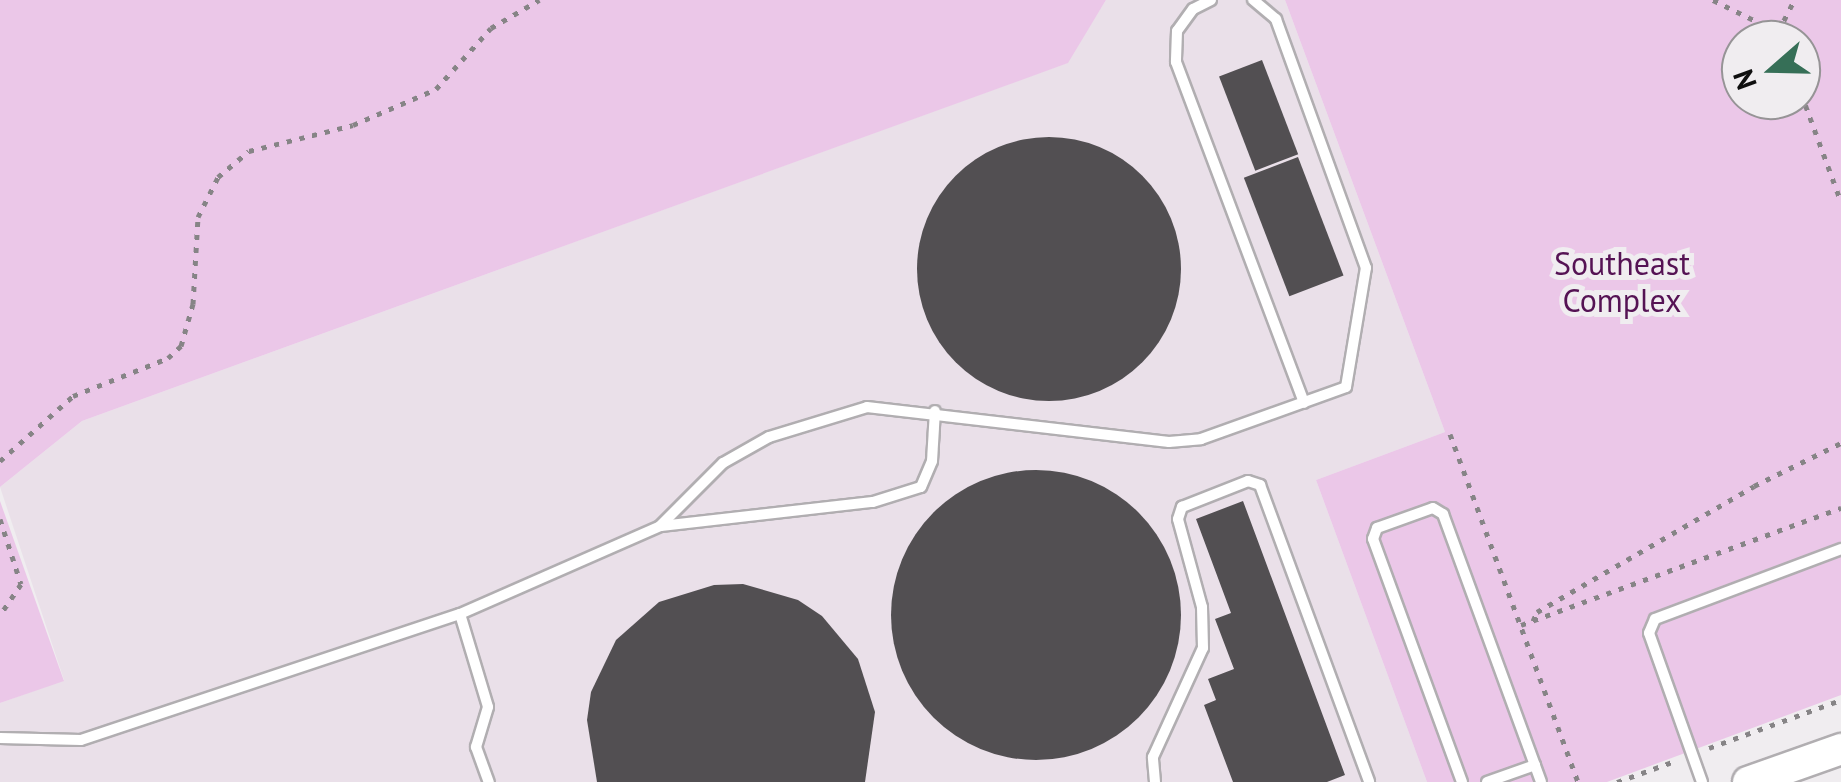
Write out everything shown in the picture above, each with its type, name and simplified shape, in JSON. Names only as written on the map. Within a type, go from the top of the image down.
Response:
[{"type":"main road","points":[[1748,782],[1841,749]]},
{"type":"lane","points":[[1210,0],[1193,9],[1177,32],[1176,62],[1304,403]]},
{"type":"lane","points":[[660,526],[723,463],[769,437],[867,407],[935,411],[1170,442],[1201,439],[1346,387],[1366,268],[1276,19],[1253,0]]},
{"type":"lane","points":[[0,738],[81,740],[460,614],[660,526],[874,502],[921,487],[932,460],[935,411]]},
{"type":"lane","points":[[1152,781],[1153,757],[1203,648],[1202,607],[1178,519],[1182,507],[1248,481],[1260,485],[1369,782]]},
{"type":"lane","points":[[1462,782],[1373,539],[1377,528],[1432,508],[1443,514],[1541,782]]},
{"type":"lane","points":[[1702,782],[1649,633],[1655,619],[1841,549]]},
{"type":"lane","points":[[460,614],[488,706],[476,747],[489,782]]},
{"type":"lane","points":[[1487,782],[1535,765]]},
{"type":"path","points":[[0,461],[73,396],[168,358],[181,346],[193,304],[198,217],[218,177],[249,152],[353,124],[436,90],[491,28],[540,0]]},
{"type":"path","points":[[1713,0],[1754,20]]},
{"type":"path","points":[[1811,120],[1841,202]]},
{"type":"path","points":[[1450,434],[1578,782]]},
{"type":"path","points":[[1532,621],[1538,612],[1754,486],[1841,443]]},
{"type":"path","points":[[1521,625],[1841,508]]},
{"type":"path","points":[[0,519],[21,584],[0,615]]},
{"type":"path","points":[[1617,782],[1841,700]]},
{"type":"shaded area","points":[[1106,0],[1285,0],[1445,432],[1316,480],[1427,782],[0,782],[0,703],[64,680],[0,487],[82,421],[1067,63]]},
{"type":"green space","points":[[0,0],[1106,0],[1068,63],[82,421],[0,487]]},
{"type":"green space","name":"Southeast Complex","points":[[1285,0],[1841,0],[1841,695],[1607,782],[1427,782],[1316,480],[1445,432]]},
{"type":"green space","points":[[0,501],[64,681],[0,703]]},
{"type":"building","points":[[1262,60],[1298,154],[1255,171],[1219,76]]},
{"type":"building","points":[[1049,137],[1100,147],[1142,176],[1171,218],[1181,269],[1171,320],[1142,362],[1100,391],[1049,401],[998,391],[956,362],[927,320],[917,269],[927,218],[956,176],[998,147]]},
{"type":"building","points":[[1298,157],[1344,276],[1289,296],[1244,178]]},
{"type":"building","points":[[1036,470],[1091,481],[1138,513],[1170,560],[1181,615],[1170,670],[1138,717],[1091,749],[1036,760],[981,749],[934,717],[902,670],[891,615],[902,560],[934,513],[981,481]]},
{"type":"building","points":[[1243,501],[1345,775],[1327,782],[1233,782],[1204,705],[1216,700],[1208,679],[1234,669],[1215,619],[1231,613],[1196,519]]},
{"type":"building","points":[[743,584],[798,600],[822,616],[858,659],[875,712],[865,782],[597,782],[587,720],[591,692],[616,640],[659,602],[714,585]]}]
